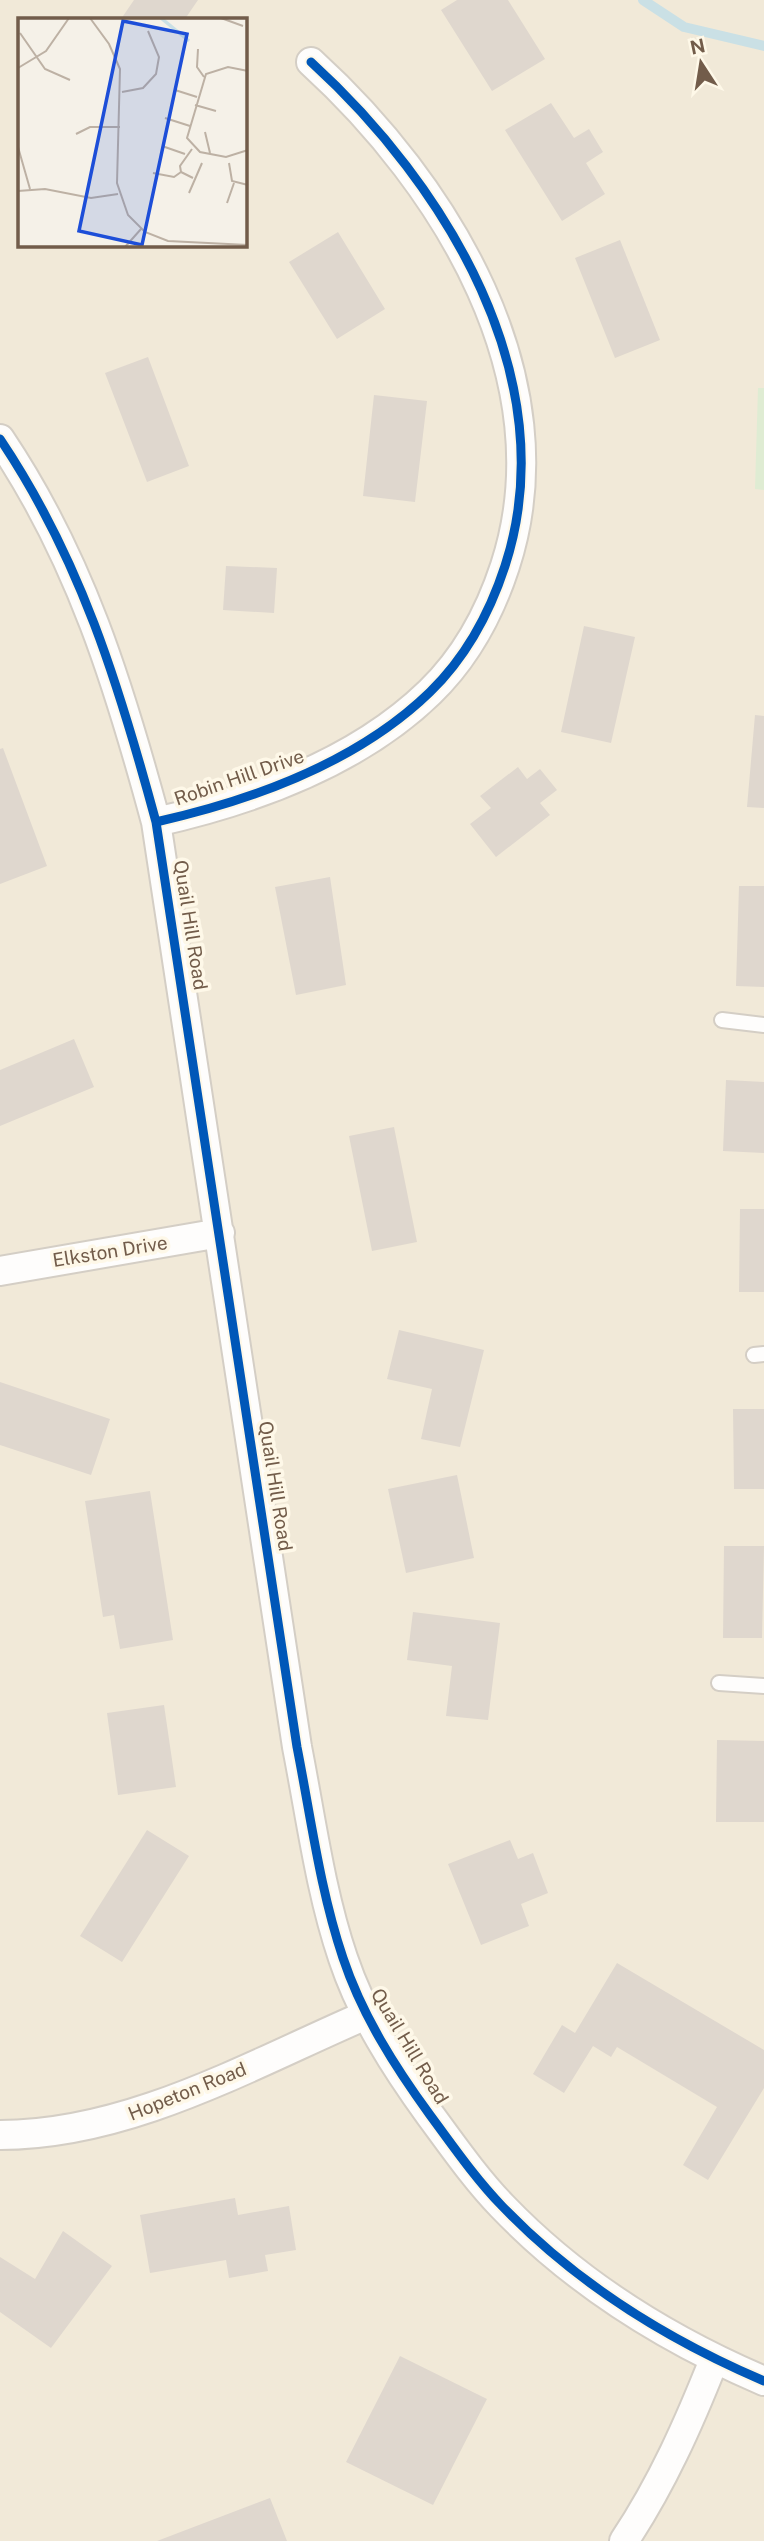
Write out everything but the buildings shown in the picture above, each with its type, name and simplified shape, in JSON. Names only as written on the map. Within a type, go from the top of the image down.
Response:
[{"type":"street","name":"Robin Hill Drive","points":[[156,822],[203,812],[280,785],[318,768],[392,725],[431,691],[468,646],[496,595],[514,539],[521,495],[522,450],[515,396],[499,333],[473,274],[436,208],[396,151],[341,90],[311,62]]},
{"type":"street","name":"Quail Hill Road","points":[[0,439],[36,494],[75,572],[123,700],[156,822],[298,1747],[324,1892],[344,1959],[366,2015],[407,2084],[468,2167],[502,2206],[573,2269],[653,2325],[714,2360],[764,2381]]},
{"type":"street","name":"Elkston Drive","points":[[0,1271],[220,1233]]},
{"type":"street","name":"Hopeton Road","points":[[0,2135],[66,2131],[128,2116],[366,2015]]},
{"type":"street","points":[[624,2541],[650,2502],[684,2434],[714,2360]]},
{"type":"lane","points":[[722,1020],[764,1025]]},
{"type":"lane","points":[[719,1684],[764,1686]]},
{"type":"shaded area","points":[[0,0],[764,0],[764,2541],[0,2541]]},
{"type":"green space","points":[[758,388],[764,388],[764,490],[755,489]]},
{"type":"waterway","points":[[643,0],[684,27],[764,46]]},
{"type":"cycle path","points":[[156,822],[267,790],[337,759],[401,717],[430,692],[465,649],[492,600],[505,566],[520,496],[519,426],[506,357],[481,290],[447,226],[406,166],[360,111],[311,62]]},
{"type":"cycle path","points":[[0,439],[28,484],[75,576],[111,672],[156,822],[297,1747],[328,1906],[351,1979],[380,2040],[417,2097],[483,2184],[530,2234],[560,2260],[624,2307],[693,2347],[764,2381]]}]
